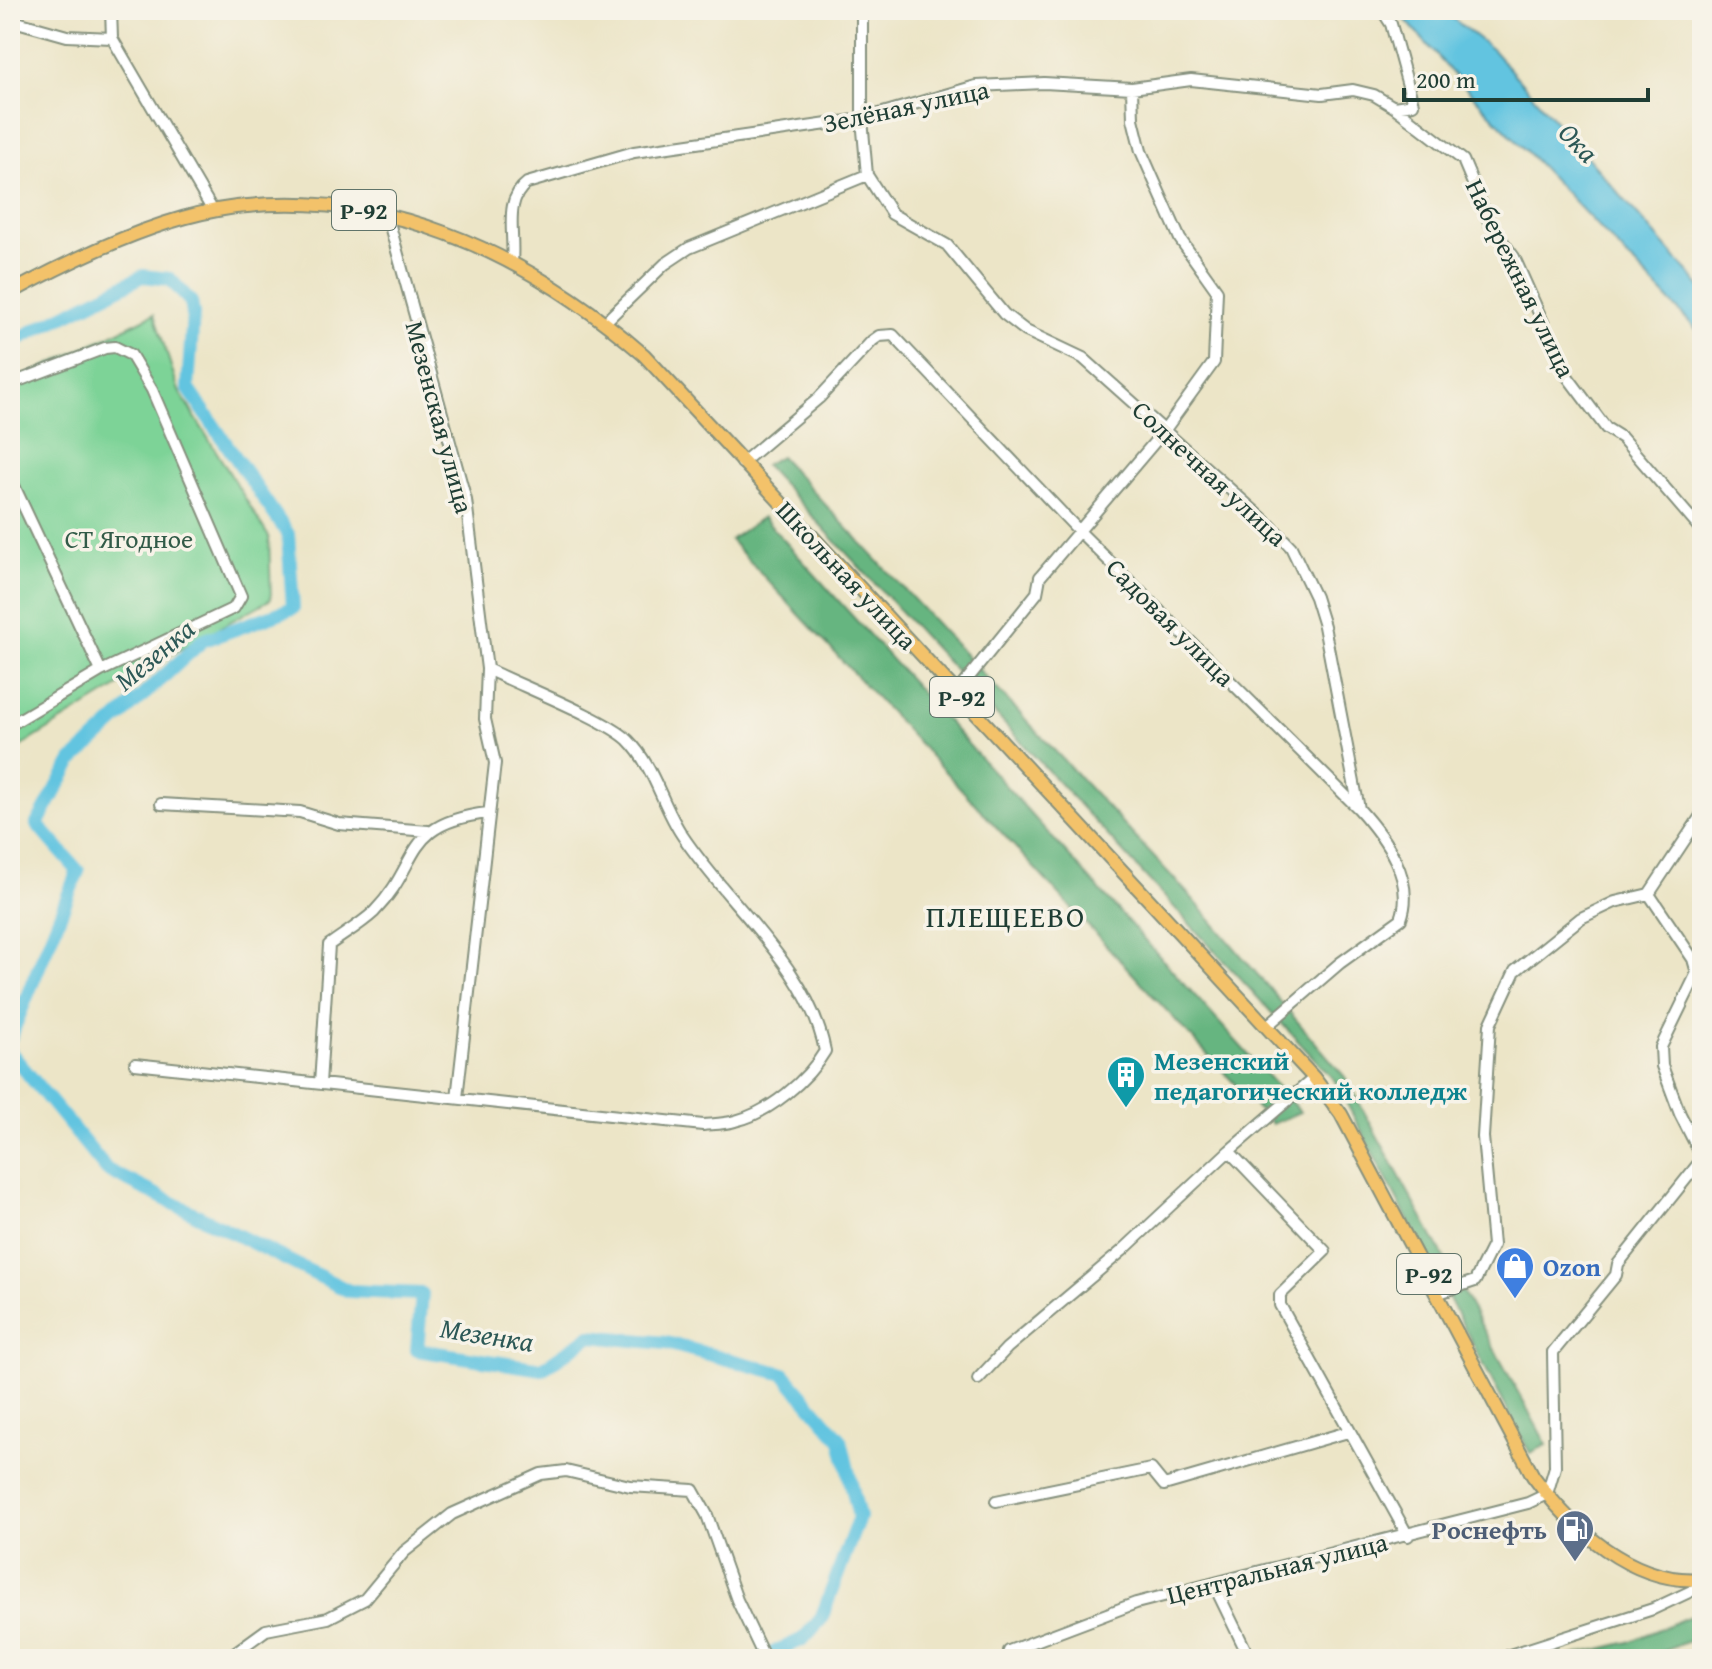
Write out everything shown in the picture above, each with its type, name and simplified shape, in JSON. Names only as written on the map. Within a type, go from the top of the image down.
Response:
[{"type":"main road","name":"Р-92","points":[[10,293],[102,247],[213,211],[308,203],[387,215],[438,229],[512,261],[605,322]]},
{"type":"main road","name":"Школьная улица","points":[[605,322],[644,355],[1314,1078]]},
{"type":"main road","name":"Р-92","points":[[1314,1078],[1341,1114],[1439,1293],[1533,1476],[1568,1520],[1611,1552],[1651,1571],[1688,1580],[1702,1579]]},
{"type":"street","points":[[111,10],[112,38],[213,211]]},
{"type":"street","points":[[605,322],[665,264],[689,248],[867,175],[862,119],[862,10]]},
{"type":"street","points":[[1382,10],[1391,24],[1413,104],[1394,107]]},
{"type":"street","points":[[10,20],[67,36],[112,38]]},
{"type":"street","name":"Зелёная улица","points":[[512,261],[512,203],[516,191],[527,183],[634,152],[862,119],[976,86],[1044,83],[1132,88],[1191,80],[1322,94],[1353,90],[1374,95]]},
{"type":"street","points":[[957,692],[1037,593],[1040,577],[1164,431],[1214,362],[1219,299],[1180,239],[1141,151],[1133,119],[1132,88]]},
{"type":"street","name":"Набережная улица","points":[[1374,95],[1463,160],[1490,224],[1514,257],[1567,376],[1606,428],[1622,438],[1702,531]]},
{"type":"street","name":"Солнечная улица","points":[[867,175],[892,214],[947,245],[1004,314],[1026,331],[1083,358],[1291,547],[1324,626],[1359,809]]},
{"type":"street","name":"Мезенская улица","points":[[387,215],[466,500],[487,669],[485,719],[495,763],[457,1098]]},
{"type":"street","name":"Садовая улица","points":[[742,463],[819,398],[872,341],[879,336],[893,335],[1080,532],[1359,809],[1389,847],[1402,881],[1405,909],[1393,926],[1340,963],[1268,1025]]},
{"type":"street","points":[[10,384],[105,348],[115,347],[131,355],[152,390],[241,596],[234,608],[101,671],[10,725]]},
{"type":"street","points":[[10,477],[101,671]]},
{"type":"street","points":[[135,1064],[703,1125],[737,1121],[769,1104],[813,1070],[825,1051],[819,1022],[804,989],[681,834],[645,763],[628,741],[487,669]]},
{"type":"street","points":[[161,804],[300,812],[339,824],[428,831]]},
{"type":"street","points":[[320,1084],[329,945],[374,911],[428,831],[458,816],[488,813]]},
{"type":"street","points":[[1439,1293],[1475,1281],[1493,1245],[1483,1137],[1490,1025],[1515,971],[1581,918],[1615,902],[1649,894],[1702,814]]},
{"type":"street","points":[[1547,1494],[1555,1467],[1553,1352],[1616,1275],[1618,1264],[1702,1158],[1664,1070],[1661,1047],[1697,973],[1693,959],[1649,894]]},
{"type":"street","points":[[978,1379],[1007,1348],[1122,1251],[1229,1151],[1314,1078]]},
{"type":"street","points":[[1229,1151],[1325,1251],[1280,1295],[1280,1305],[1408,1536]]},
{"type":"street","points":[[996,1501],[1151,1469],[1164,1485],[1348,1432]]},
{"type":"street","points":[[226,1659],[266,1630],[328,1618],[365,1599],[404,1552],[452,1514],[541,1474],[566,1471],[630,1486],[693,1490],[702,1502],[737,1600],[763,1655]]},
{"type":"street","name":"Центральная улица","points":[[1009,1651],[1136,1603],[1408,1536],[1528,1503],[1547,1494]]},
{"type":"street","points":[[1214,1585],[1250,1659]]},
{"type":"street","points":[[1497,1659],[1653,1609],[1702,1586]]},
{"type":"green space","name":"СТ Ягодное","points":[[154,314],[179,391],[269,537],[271,599],[161,660],[10,753],[10,384]]},
{"type":"green space","points":[[780,456],[1192,898],[1345,1077],[1547,1445],[1530,1453],[1335,1081],[765,465]]},
{"type":"green space","points":[[763,517],[1300,1112],[1272,1124],[730,540]]},
{"type":"green space","points":[[1702,1611],[1702,1635],[1646,1659],[1559,1659],[1629,1642]]},
{"type":"water","points":[[1397,10],[1442,10],[1493,50],[1702,288],[1702,335],[1460,82]]},
{"type":"waterway","name":"Мезенка","points":[[10,343],[143,276],[170,279],[191,302],[193,314],[188,388],[288,534],[293,608],[202,641],[72,761],[37,824],[78,871],[10,1038]]},
{"type":"waterway","name":"Мезенка","points":[[10,1052],[107,1170],[349,1291],[422,1294],[417,1350],[542,1369],[590,1336],[666,1343],[784,1374],[841,1440],[859,1517],[821,1619],[803,1639],[760,1659]]},
{"type":"place","name":"Мезенский педагогический колледж","points":[[1126,1109]]},
{"type":"place","name":"Ozon","points":[[1515,1300]]},
{"type":"place","name":"Роснефть","points":[[1575,1563]]},
{"type":"district","name":"ПЛЕЩЕЕВО","points":[[1006,916]]},
{"type":"water label","name":"Ока","points":[[1579,142]]}]
